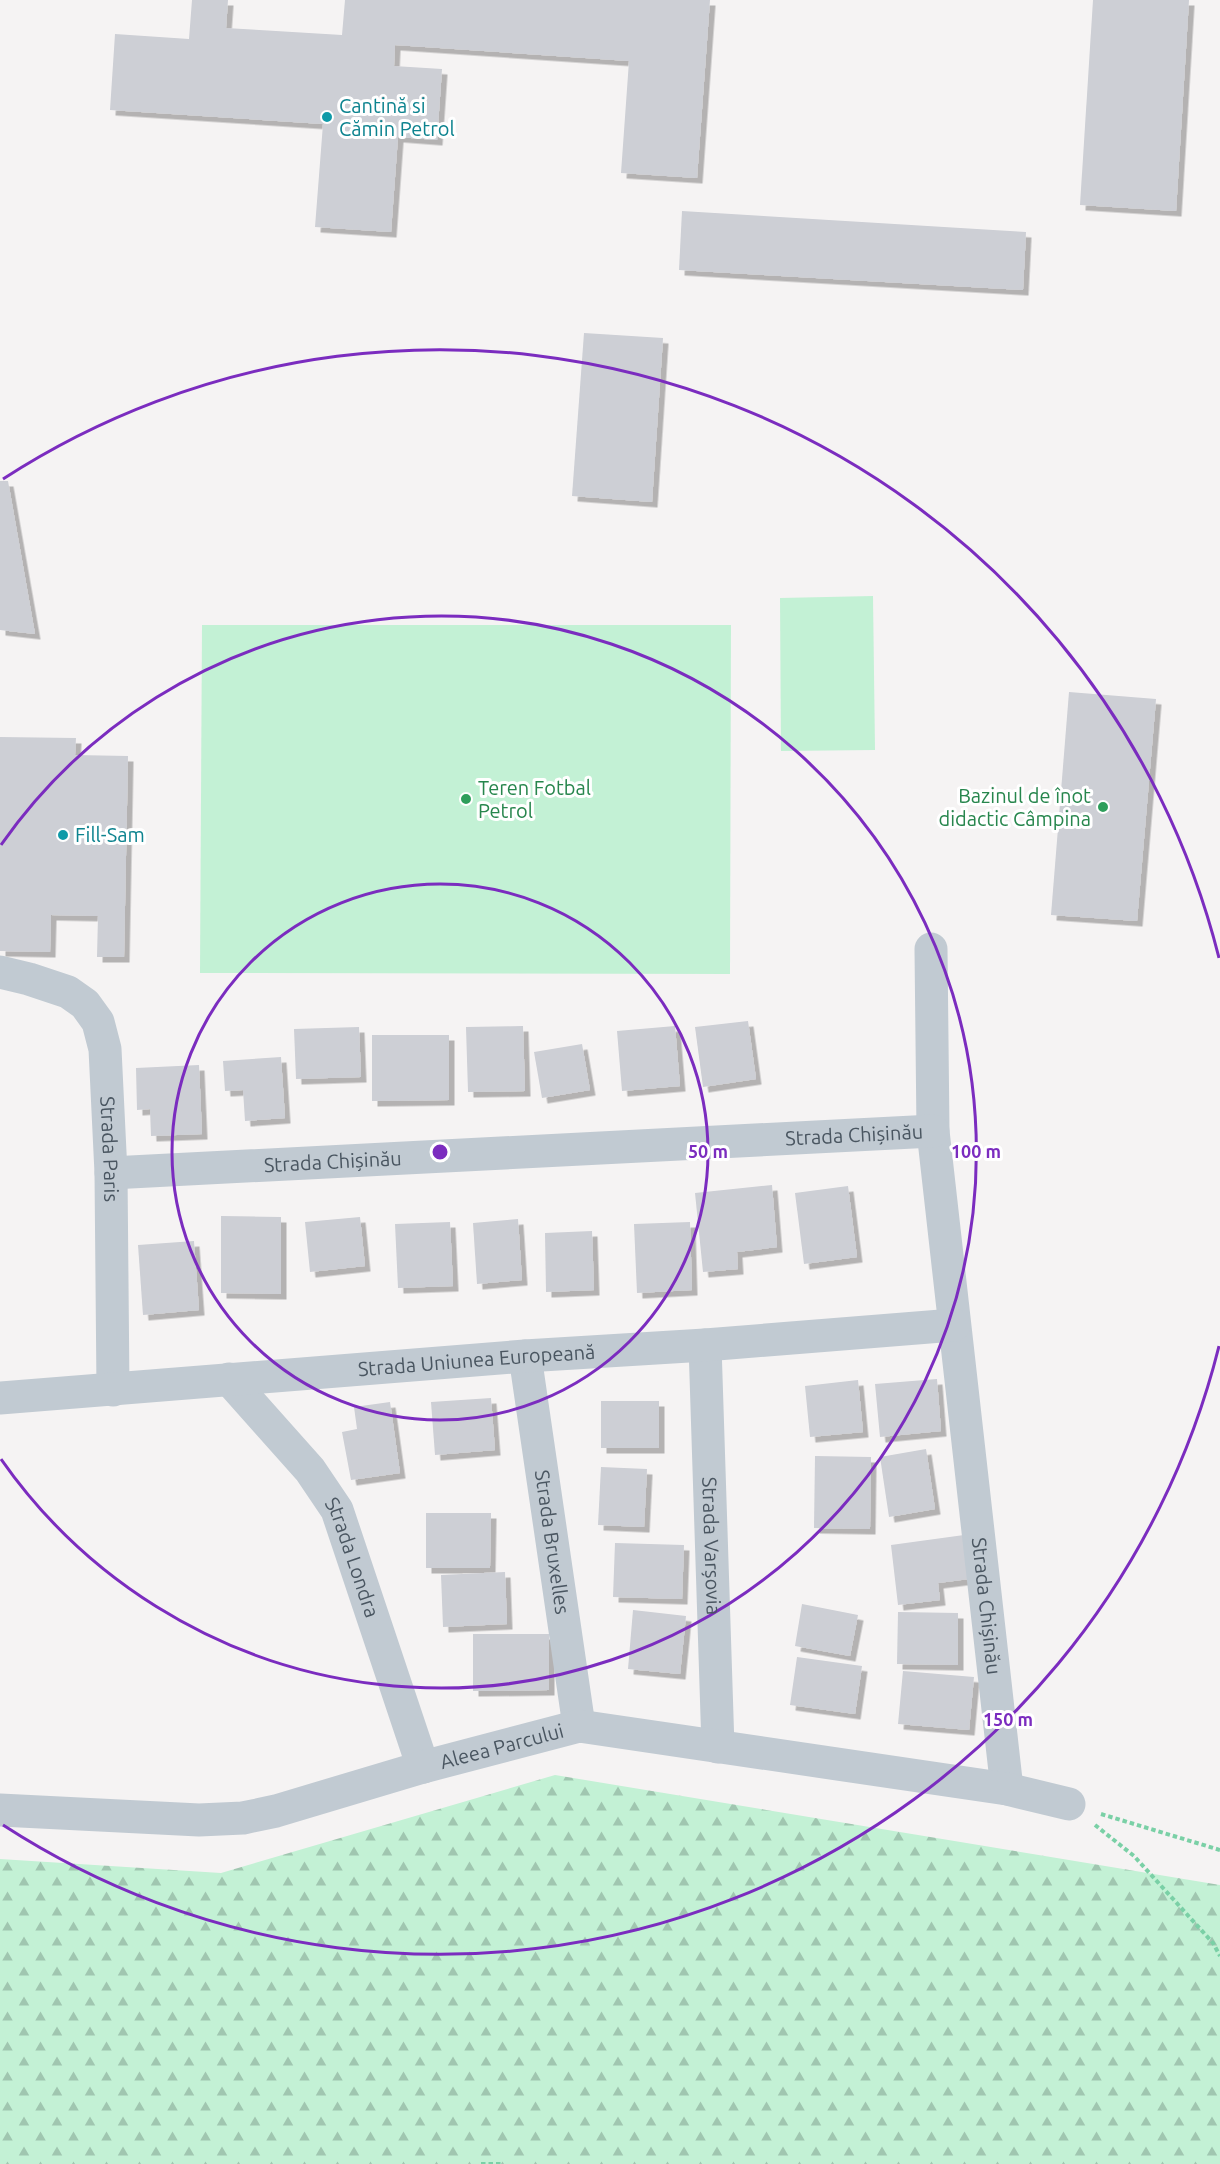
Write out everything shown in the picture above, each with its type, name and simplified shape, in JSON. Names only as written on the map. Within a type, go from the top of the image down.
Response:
[{"type":"street","points":[[931,949],[933,1131]]},
{"type":"street","name":"Strada Paris","points":[[0,972],[29,978],[68,992],[85,1004],[98,1022],[105,1049],[111,1173],[113,1390]]},
{"type":"street","name":"Strada Chișinău","points":[[111,1173],[933,1131],[1007,1789]]},
{"type":"street","name":"Strada Uniunea Europeană","points":[[0,1398],[525,1356],[705,1345],[954,1325]]},
{"type":"street","name":"Strada Varșovia","points":[[705,1345],[718,1747]]},
{"type":"street","name":"Strada Bruxelles","points":[[525,1356],[579,1726]]},
{"type":"street","name":"Strada Londra","points":[[229,1379],[310,1470],[338,1510],[423,1767]]},
{"type":"street","name":"Aleea Parcului","points":[[0,1810],[199,1820],[243,1818],[276,1811],[423,1767],[579,1726],[1007,1789],[1069,1804]]},
{"type":"path","points":[[1069,1804],[1220,1850]]},
{"type":"path","points":[[1069,1804],[1134,1856],[1214,1942],[1220,1956]]},
{"type":"path","points":[[481,2164],[501,2164]]},
{"type":"green space","points":[[873,596],[875,750],[781,751],[780,598]]},
{"type":"green space","name":"Teren Fotbal Petrol","points":[[202,625],[731,625],[730,974],[200,973]]},
{"type":"green space","points":[[555,1775],[1220,1885],[1220,2164],[0,2164],[0,1859],[221,1873]]},
{"type":"building","name":"Cantină si Cămin Petrol","points":[[192,0],[228,0],[226,28],[342,35],[345,0],[710,0],[697,178],[621,173],[629,61],[395,45],[394,66],[442,69],[437,140],[398,137],[391,232],[315,227],[323,124],[110,110],[115,34],[189,39]]},
{"type":"building","points":[[1093,0],[1189,0],[1176,211],[1080,205]]},
{"type":"building","points":[[682,211],[1026,232],[1023,290],[679,270]]},
{"type":"building","points":[[584,333],[663,338],[652,502],[572,496]]},
{"type":"building","points":[[0,481],[8,481],[35,634],[0,630]]},
{"type":"building","name":"Bazinul de înot didactic Câmpina","points":[[1069,692],[1156,699],[1137,921],[1051,915]]},
{"type":"building","name":"Fill-Sam","points":[[0,737],[76,738],[75,755],[128,756],[124,957],[97,957],[98,916],[51,915],[50,952],[0,951]]},
{"type":"building","points":[[748,1021],[756,1079],[703,1087],[695,1027]]},
{"type":"building","points":[[523,1026],[525,1091],[468,1092],[466,1027]]},
{"type":"building","points":[[675,1026],[680,1086],[622,1091],[617,1031]]},
{"type":"building","points":[[359,1027],[361,1077],[296,1079],[294,1029]]},
{"type":"building","points":[[372,1035],[449,1035],[449,1100],[372,1101]]},
{"type":"building","points":[[582,1044],[590,1090],[542,1098],[534,1052]]},
{"type":"building","points":[[281,1057],[285,1118],[245,1121],[243,1090],[225,1091],[223,1061]]},
{"type":"building","points":[[199,1065],[202,1134],[151,1136],[150,1109],[137,1110],[136,1068]]},
{"type":"building","points":[[772,1185],[777,1247],[737,1252],[738,1269],[703,1272],[695,1193]]},
{"type":"building","points":[[848,1186],[857,1257],[804,1264],[795,1193]]},
{"type":"building","points":[[221,1216],[281,1217],[281,1294],[221,1293]]},
{"type":"building","points":[[360,1217],[365,1266],[310,1272],[305,1222]]},
{"type":"building","points":[[518,1219],[522,1280],[477,1284],[473,1223]]},
{"type":"building","points":[[450,1222],[453,1286],[398,1288],[395,1224]]},
{"type":"building","points":[[690,1222],[692,1290],[637,1293],[634,1224]]},
{"type":"building","points":[[592,1231],[594,1290],[546,1292],[545,1233]]},
{"type":"building","points":[[194,1241],[199,1310],[143,1315],[138,1245]]},
{"type":"building","points":[[937,1379],[941,1431],[880,1437],[875,1384]]},
{"type":"building","points":[[858,1380],[863,1432],[810,1437],[805,1386]]},
{"type":"building","points":[[491,1398],[495,1450],[435,1455],[431,1402]]},
{"type":"building","points":[[601,1401],[659,1401],[659,1448],[601,1448]]},
{"type":"building","points":[[390,1402],[400,1473],[351,1480],[342,1432],[357,1429],[354,1407]]},
{"type":"building","points":[[926,1449],[935,1509],[889,1517],[880,1457]]},
{"type":"building","points":[[815,1456],[871,1457],[870,1529],[814,1528]]},
{"type":"building","points":[[601,1467],[647,1469],[644,1527],[598,1525]]},
{"type":"building","points":[[426,1513],[491,1513],[490,1568],[426,1568]]},
{"type":"building","points":[[964,1535],[969,1579],[938,1583],[940,1600],[898,1605],[891,1545]]},
{"type":"building","points":[[615,1543],[684,1545],[682,1599],[613,1597]]},
{"type":"building","points":[[505,1572],[507,1624],[443,1627],[441,1575]]},
{"type":"building","points":[[802,1604],[858,1615],[850,1656],[795,1646]]},
{"type":"building","points":[[633,1610],[686,1616],[680,1674],[628,1669]]},
{"type":"building","points":[[898,1612],[958,1613],[958,1665],[897,1664]]},
{"type":"building","points":[[473,1634],[549,1634],[549,1690],[473,1691]]},
{"type":"building","points":[[797,1657],[862,1666],[855,1714],[790,1705]]},
{"type":"building","points":[[903,1671],[974,1677],[969,1730],[898,1724]]},
{"type":"place","name":"Cantină si Cămin Petrol","points":[[327,117]]},
{"type":"place","name":"Teren Fotbal Petrol","points":[[466,799]]},
{"type":"place","name":"Bazinul de înot didactic Câmpina","points":[[1103,807]]},
{"type":"place","name":"Fill-Sam","points":[[63,835]]}]
